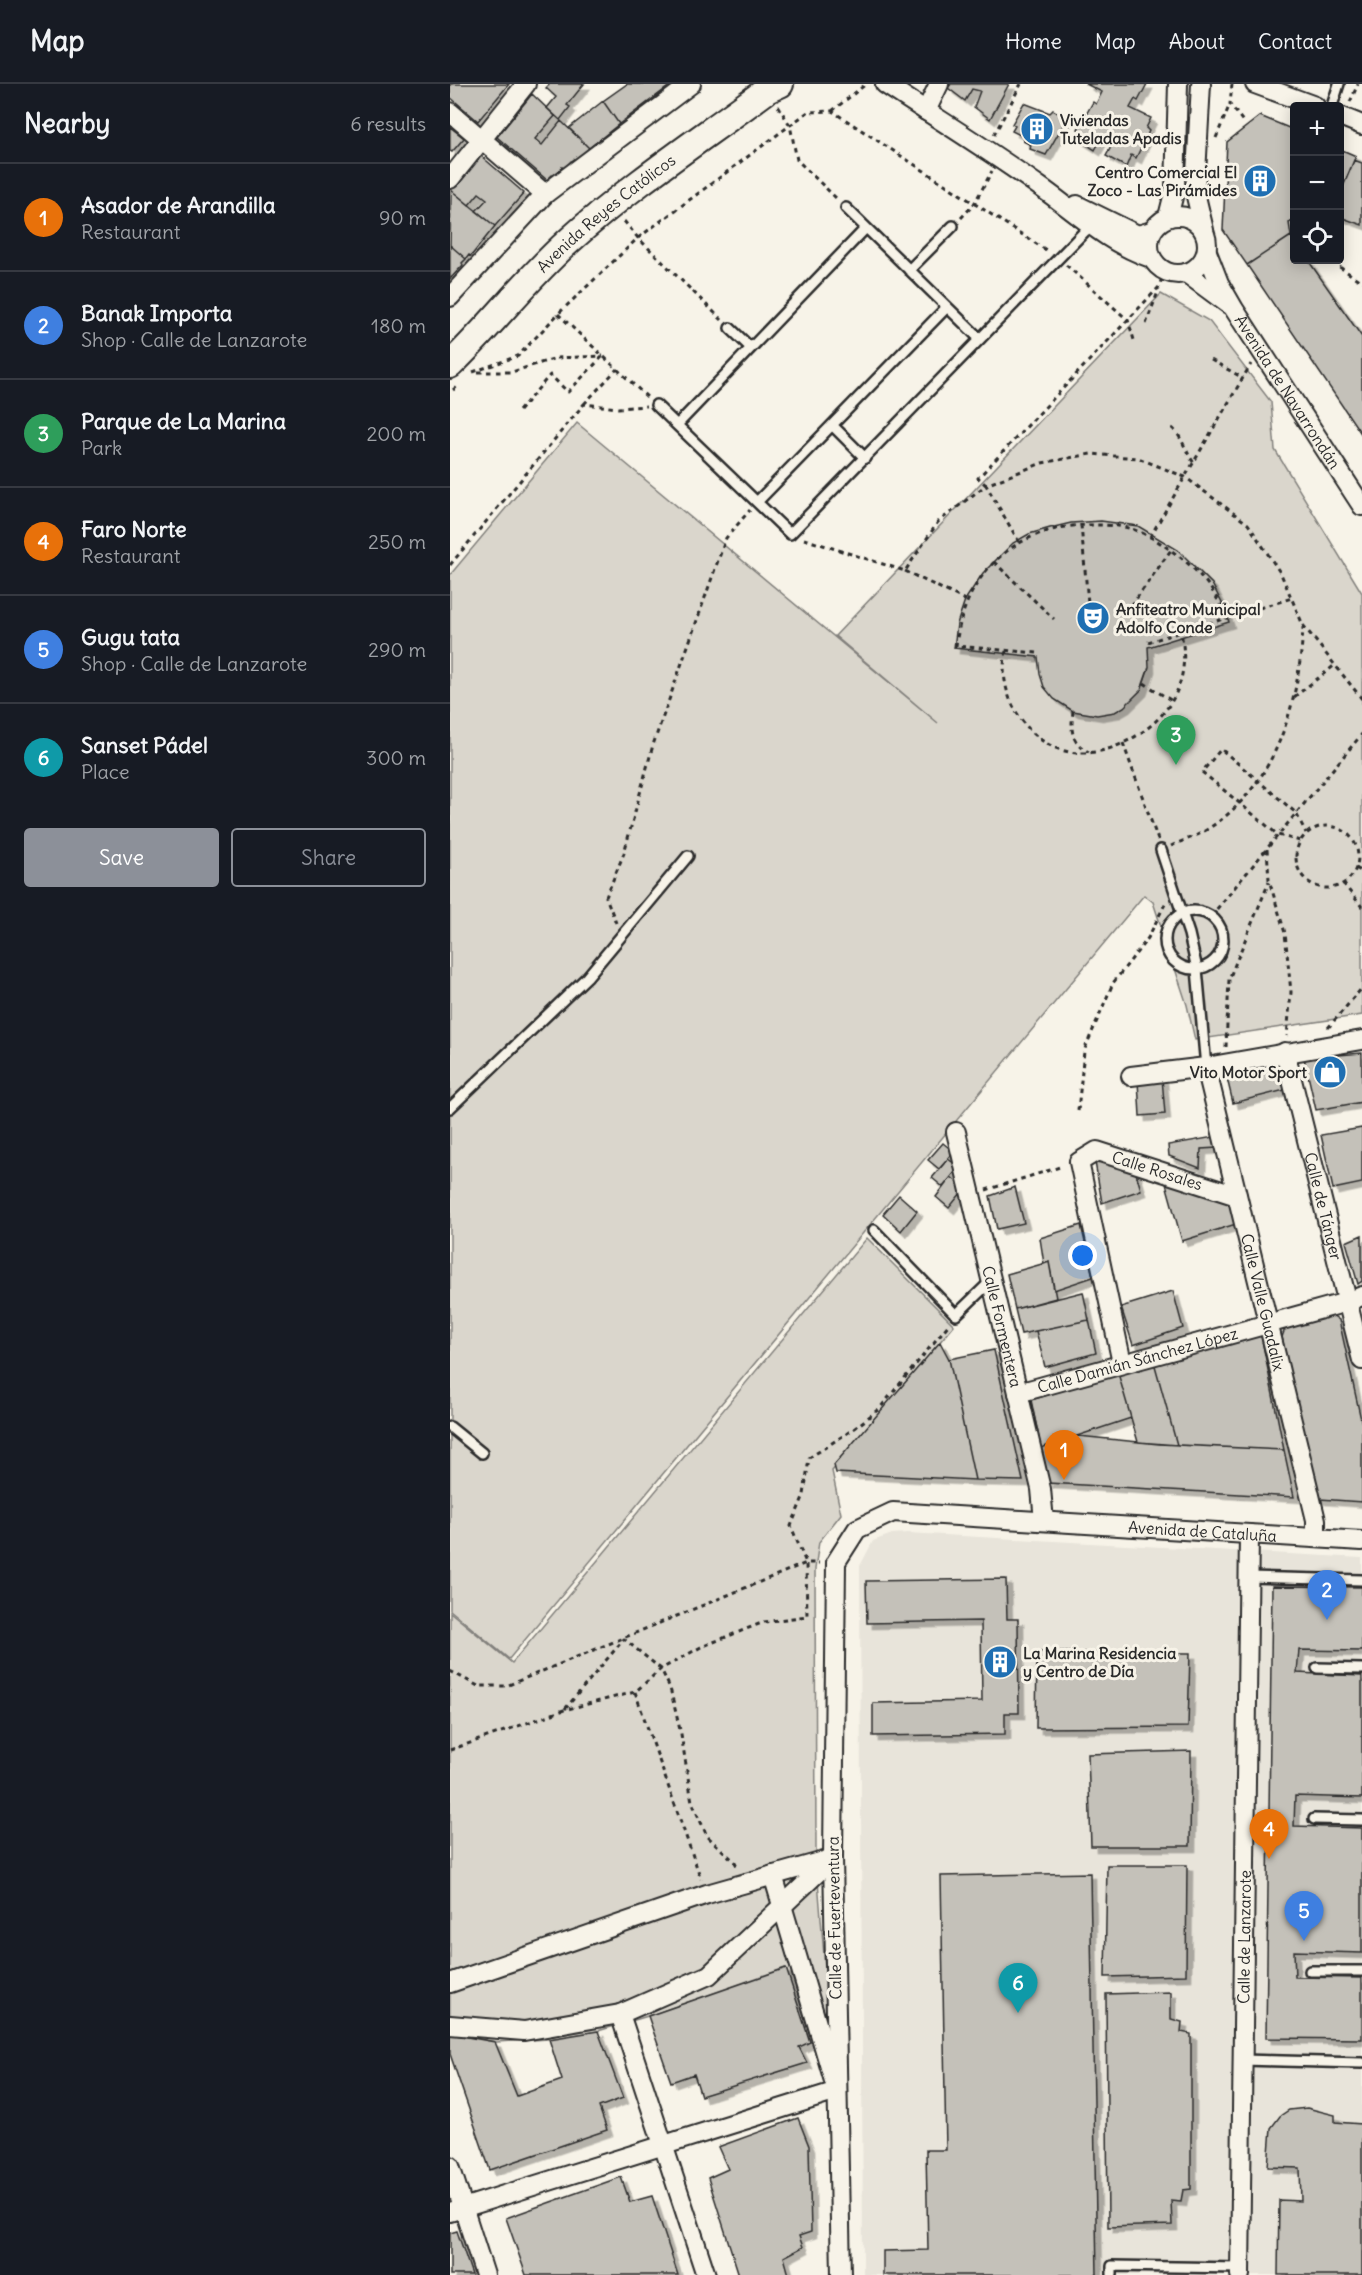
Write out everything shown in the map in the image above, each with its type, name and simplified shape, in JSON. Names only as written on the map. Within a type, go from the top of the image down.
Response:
[{"type":"main road","name":"Avenida Reyes Católicos","points":[[450,365],[525,284],[570,240],[608,208],[774,91]]},
{"type":"street","points":[[450,179],[526,84]]},
{"type":"street","points":[[450,297],[545,194],[691,84]]},
{"type":"street","points":[[885,84],[1039,186],[1090,226],[1136,253],[1151,258]]},
{"type":"street","points":[[926,111],[939,84]]},
{"type":"street","points":[[1168,217],[1175,189],[1178,84]]},
{"type":"street","points":[[1201,84],[1195,192],[1207,239],[1207,252],[1202,263],[1195,269],[1162,279],[1151,258],[1148,244],[1152,231],[1159,222],[1168,217],[1182,216],[1193,219],[1204,230]]},
{"type":"street","points":[[1255,84],[1304,102]]},
{"type":"street","points":[[450,112],[545,194]]},
{"type":"street","points":[[1344,118],[1362,125]]},
{"type":"street","points":[[1039,186],[1138,235],[1152,231]]},
{"type":"street","name":"Avenida de Navarrondán","points":[[1207,252],[1219,283],[1234,309],[1362,506]]},
{"type":"street","name":"Avenida de Navarrondán","points":[[1186,273],[1234,309]]},
{"type":"street","points":[[1131,1076],[1206,1067],[1362,1040]]},
{"type":"street","name":"Calle de Tánger","points":[[1285,1052],[1355,1299],[1362,1360]]},
{"type":"street","name":"Calle Valle Guadalix","points":[[1206,1067],[1317,1520],[1316,1538]]},
{"type":"street","name":"Calle Formentera","points":[[956,1132],[1041,1489],[1044,1521]]},
{"type":"street","name":"Calle Rosales","points":[[1079,1162],[1097,1151],[1237,1196]]},
{"type":"street","points":[[1079,1162],[1122,1364]]},
{"type":"street","name":"Calle Damián Sánchez López","points":[[1018,1393],[1355,1299]]},
{"type":"street","name":"Avenida de Cataluña","points":[[836,1562],[856,1529],[893,1512],[1362,1541]]},
{"type":"street","name":"Calle de Lanzarote","points":[[1240,2272],[1249,1534]]},
{"type":"street","name":"Calle de Fuerteventura","points":[[836,1562],[832,1858],[841,2275]]},
{"type":"street","points":[[450,1983],[707,1894],[832,1858]]},
{"type":"street","points":[[450,2025],[524,2031],[620,2014],[710,1975],[832,1858]]},
{"type":"street","points":[[457,2210],[837,2091],[773,1875]]},
{"type":"street","points":[[620,2014],[706,2275]]},
{"type":"street","points":[[450,2166],[457,2210],[485,2275]]},
{"type":"lane","points":[[1333,102],[1339,84]]},
{"type":"lane","points":[[846,208],[980,339]]},
{"type":"lane","points":[[909,270],[953,226]]},
{"type":"lane","points":[[656,405],[790,534],[1090,226]]},
{"type":"lane","points":[[677,425],[866,228]]},
{"type":"lane","points":[[757,502],[947,307]]},
{"type":"lane","points":[[730,328],[751,348]]},
{"type":"lane","points":[[832,425],[865,458]]},
{"type":"lane","points":[[1161,850],[1182,913],[1197,969],[1206,1067]]},
{"type":"lane","points":[[450,1108],[587,977],[688,856]]},
{"type":"lane","points":[[1197,910],[1211,915],[1218,922],[1224,942],[1215,960],[1197,969],[1188,968],[1173,959],[1165,943],[1169,926],[1182,913],[1197,910]]},
{"type":"lane","points":[[874,1230],[956,1315],[991,1281]]},
{"type":"lane","points":[[450,1427],[482,1453]]},
{"type":"lane","points":[[1248,1577],[1362,1581]]},
{"type":"lane","points":[[1317,1668],[1362,1669]]},
{"type":"lane","points":[[1314,1819],[1362,1820]]},
{"type":"lane","points":[[1310,1971],[1362,1971]]},
{"type":"lane","points":[[1243,2060],[1362,2062]]},
{"type":"lane","name":"Calle de Lanzarote","points":[[1112,2275],[1112,2266],[1240,2272]]},
{"type":"path","points":[[832,111],[866,84]]},
{"type":"path","points":[[962,217],[974,204],[1021,84]]},
{"type":"path","points":[[1232,84],[1230,104],[1244,123]]},
{"type":"path","points":[[774,91],[790,125],[797,160],[846,208]]},
{"type":"path","points":[[623,220],[638,238],[720,318]]},
{"type":"path","points":[[1337,264],[1362,282]]},
{"type":"path","points":[[1146,324],[1162,279]]},
{"type":"path","points":[[1019,542],[986,485],[978,478],[1162,279]]},
{"type":"path","points":[[603,356],[556,358],[512,372],[474,372],[519,356],[558,314],[656,405]]},
{"type":"path","points":[[1150,537],[1260,350]]},
{"type":"path","points":[[519,411],[550,375],[568,392],[603,356]]},
{"type":"path","points":[[1211,360],[1243,378]]},
{"type":"path","points":[[450,565],[584,404],[617,369]]},
{"type":"path","points":[[584,404],[618,408],[656,405]]},
{"type":"path","points":[[1172,428],[1180,434],[1184,448],[1194,463]]},
{"type":"path","points":[[906,571],[938,522],[986,485],[1042,463],[1091,454],[1138,458],[1185,477],[1248,524],[1281,574],[1303,626],[1362,699]]},
{"type":"path","points":[[621,936],[606,897],[624,853],[653,746],[726,538],[757,502]]},
{"type":"path","points":[[1081,525],[1088,603]]},
{"type":"path","points":[[1037,653],[956,646],[968,601],[994,562],[1019,542],[1049,530],[1081,525],[1119,526],[1150,537],[1171,550],[1195,570],[1222,607],[1226,618]]},
{"type":"path","points":[[790,534],[906,571],[968,601]]},
{"type":"path","points":[[1126,613],[1171,550]]},
{"type":"path","points":[[994,562],[1054,619]]},
{"type":"path","points":[[1148,642],[1292,598]]},
{"type":"path","points":[[1123,743],[1161,850],[1202,832],[1239,803],[1259,781],[1280,741],[1294,697],[1301,661],[1303,626]]},
{"type":"path","points":[[1006,650],[1004,674],[1006,691],[1024,724],[1038,738],[1056,748],[1068,753],[1090,753],[1123,743],[1149,728],[1166,711],[1173,701],[1183,670],[1184,653],[1181,633]]},
{"type":"path","points":[[1294,697],[1335,665]]},
{"type":"path","points":[[1144,683],[1173,701]]},
{"type":"path","points":[[1072,711],[1071,733],[1074,742],[1090,753]]},
{"type":"path","points":[[1211,915],[1362,734]]},
{"type":"path","points":[[1300,841],[1278,835],[1202,772],[1221,749],[1296,813],[1306,833]]},
{"type":"path","points":[[1325,826],[1344,831],[1356,848],[1356,868],[1343,883],[1323,888],[1305,879],[1299,871],[1296,851],[1306,833],[1325,826]]},
{"type":"path","points":[[1266,849],[1269,880],[1285,933],[1291,992],[1285,1052]]},
{"type":"path","points":[[1356,868],[1362,872]]},
{"type":"path","points":[[1226,1063],[1229,979],[1269,880]]},
{"type":"path","points":[[1343,883],[1362,908]]},
{"type":"path","points":[[1078,1111],[1084,1051],[1088,1041],[1113,984],[1148,938],[1173,887]]},
{"type":"path","points":[[1311,1048],[1362,988]]},
{"type":"path","points":[[971,1195],[1079,1162]]},
{"type":"path","points":[[450,1750],[564,1710],[635,1692],[661,1670],[700,1647],[764,1622],[807,1616],[806,1563],[791,1526],[804,1495],[809,1458],[855,1428],[880,1408],[956,1315]]},
{"type":"path","points":[[450,1671],[478,1686],[506,1686],[806,1563],[836,1562]]},
{"type":"path","points":[[624,1639],[661,1670],[670,1688],[681,1734],[692,1802],[707,1836],[735,1862],[746,1883]]},
{"type":"path","points":[[564,1710],[624,1639]]},
{"type":"path","points":[[635,1692],[707,1894]]},
{"type":"shaded area","points":[[1161,294],[1209,321],[1271,402],[1275,450],[1362,593],[1362,1015],[1195,1040],[1187,1005],[1153,902],[1144,895],[509,1659],[450,1610],[450,575],[577,423],[938,723],[835,636]]},
{"type":"shaded area","points":[[867,1238],[954,1325],[832,1471],[841,1514],[819,1542],[815,1569],[816,1855],[830,2032],[810,2042],[785,1968],[598,2031],[549,2039],[496,2042],[450,2034],[450,1612],[512,1663]]},
{"type":"shaded area","points":[[908,1533],[1362,1558],[1362,2275],[863,2275],[860,1566],[873,1541],[892,1534]]},
{"type":"building","points":[[450,84],[509,84],[478,121],[450,97]]},
{"type":"building","points":[[550,84],[584,84],[567,105],[570,107],[560,120],[547,108],[556,97],[546,88]]},
{"type":"building","points":[[627,84],[672,84],[619,124],[603,101]]},
{"type":"building","points":[[951,84],[1009,84],[990,119],[974,107],[980,91],[972,89],[965,101],[948,88]]},
{"type":"building","points":[[1086,84],[1147,84],[1138,101],[1135,99],[1130,108],[1151,118],[1146,128],[1149,131],[1136,158],[1131,155],[1126,167],[1106,156],[1112,145],[1101,139],[1095,150],[1078,139],[1084,131],[1078,129],[1093,102],[1096,104],[1102,92]]},
{"type":"building","points":[[532,94],[555,116],[535,139],[542,145],[561,121],[589,148],[574,162],[571,161],[564,169],[562,167],[555,176],[552,175],[547,180],[497,137]]},
{"type":"building","points":[[603,101],[619,124],[589,148],[569,128]]},
{"type":"building","name":"Viviendas Tuteladas Apadis","points":[[1024,103],[1050,113],[1053,110],[1067,118],[1046,155],[1030,149],[1031,145],[1023,141],[1024,137],[1012,131],[1015,126],[1012,124]]},
{"type":"building","name":"Centro Comercial El Zoco - Las Pirámides","points":[[1260,116],[1290,128],[1290,237],[1247,265],[1223,230],[1227,142]]},
{"type":"building","points":[[450,127],[464,138],[452,152],[450,151]]},
{"type":"building","points":[[1344,151],[1356,156],[1344,184]]},
{"type":"building","points":[[480,155],[524,193],[495,226],[476,211],[487,199],[479,193],[469,205],[451,190]]},
{"type":"building","points":[[1354,160],[1362,163],[1362,225],[1344,218],[1344,184]]},
{"type":"building","points":[[451,190],[495,226],[466,259],[450,245]]},
{"type":"building","points":[[1290,237],[1290,264],[1311,264],[1362,337],[1362,435],[1247,265]]},
{"type":"building","points":[[450,245],[466,259],[450,279]]},
{"type":"building","name":"Anfiteatro Municipal Adolfo Conde","points":[[1101,521],[1138,526],[1178,550],[1212,584],[1229,622],[1148,647],[1149,667],[1141,690],[1124,707],[1115,712],[1097,715],[1073,711],[1054,699],[1044,687],[1038,657],[954,648],[957,624],[965,600],[983,573],[1013,543],[1029,534],[1050,528],[1071,523]]},
{"type":"building","points":[[1362,1053],[1362,1102],[1316,1110],[1304,1058]]},
{"type":"building","points":[[1278,1060],[1285,1090],[1233,1103],[1226,1074],[1230,1068]]},
{"type":"building","points":[[1162,1078],[1165,1114],[1140,1116],[1138,1081]]},
{"type":"building","points":[[1362,1128],[1362,1183],[1333,1189],[1321,1135]]},
{"type":"building","points":[[1214,1137],[1217,1148],[1201,1149],[1200,1168],[1169,1156],[1168,1145]]},
{"type":"building","points":[[943,1143],[954,1152],[939,1169],[928,1160]]},
{"type":"building","points":[[1104,1158],[1135,1170],[1141,1190],[1102,1203],[1095,1162]]},
{"type":"building","points":[[948,1159],[959,1167],[943,1187],[932,1178]]},
{"type":"building","points":[[951,1177],[965,1188],[949,1208],[936,1197]]},
{"type":"building","points":[[1165,1180],[1230,1201],[1236,1224],[1182,1241]]},
{"type":"building","points":[[1015,1187],[1024,1223],[997,1229],[990,1196]]},
{"type":"building","points":[[899,1195],[917,1211],[901,1231],[883,1214]]},
{"type":"building","points":[[1081,1225],[1093,1277],[1054,1290],[1049,1262],[1044,1264],[1040,1238]]},
{"type":"building","points":[[1362,1235],[1362,1281],[1358,1284],[1346,1242]]},
{"type":"building","points":[[1049,1262],[1056,1298],[1015,1309],[1007,1274]]},
{"type":"building","points":[[1173,1291],[1183,1328],[1133,1345],[1121,1307]]},
{"type":"building","points":[[1083,1292],[1089,1320],[1021,1334],[1015,1309]]},
{"type":"building","points":[[1332,1315],[1339,1320],[1362,1424],[1362,1502],[1320,1499],[1316,1496],[1282,1337],[1286,1326]]},
{"type":"building","points":[[1089,1320],[1096,1353],[1045,1367],[1036,1331]]},
{"type":"building","points":[[1261,1335],[1284,1450],[1177,1445],[1154,1362]]},
{"type":"building","points":[[940,1342],[949,1359],[975,1480],[836,1473],[834,1465]]},
{"type":"building","points":[[994,1350],[1023,1481],[975,1480],[949,1359]]},
{"type":"building","points":[[1154,1362],[1177,1445],[1138,1442],[1118,1373]]},
{"type":"building","points":[[1118,1373],[1131,1418],[1041,1448],[1031,1400]]},
{"type":"building","points":[[1078,1436],[1159,1444],[1284,1450],[1294,1497],[1048,1483],[1041,1448]]},
{"type":"building","name":"La Marina Residencia y Centro de Día","points":[[1006,1579],[1007,1619],[1018,1619],[1019,1713],[1005,1713],[1005,1734],[873,1736],[873,1703],[982,1701],[981,1621],[867,1623],[866,1581]]},
{"type":"building","points":[[1272,1586],[1362,1587],[1362,1651],[1299,1650],[1297,1673],[1362,1676],[1362,1798],[1295,1796],[1294,1826],[1362,1828],[1362,1953],[1294,1951],[1295,1977],[1362,1978],[1362,2039],[1266,2038]]},
{"type":"building","points":[[1037,1652],[1190,1653],[1188,1727],[1036,1728]]},
{"type":"building","points":[[1191,1751],[1190,1846],[1091,1846],[1088,1754]]},
{"type":"building","points":[[1107,1865],[1187,1865],[1186,1975],[1105,1977]]},
{"type":"building","points":[[1090,1873],[1097,2275],[883,2275],[883,2251],[928,2250],[926,2150],[946,2150],[941,1876]]},
{"type":"building","points":[[786,1968],[810,2042],[799,2047],[807,2063],[701,2096],[694,2074],[671,2082],[648,2016]]},
{"type":"building","points":[[1171,1992],[1171,2019],[1182,2022],[1181,2032],[1191,2034],[1191,2189],[1183,2190],[1181,2201],[1171,2200],[1172,2225],[1108,2227],[1106,1994]]},
{"type":"building","points":[[598,2031],[623,2098],[599,2107],[607,2130],[490,2170],[450,2054],[450,2034],[495,2042],[517,2096],[562,2080],[549,2039]]},
{"type":"building","points":[[1307,2108],[1335,2115],[1335,2122],[1362,2124],[1362,2275],[1278,2275],[1279,2200],[1301,2201],[1300,2168],[1268,2167],[1271,2128],[1280,2116],[1289,2110]]},
{"type":"building","points":[[798,2118],[809,2146],[811,2232],[799,2236],[803,2247],[784,2257],[789,2275],[739,2275],[708,2178],[728,2169],[718,2147]]},
{"type":"building","points":[[621,2177],[630,2202],[652,2196],[678,2275],[526,2275],[506,2218]]},
{"type":"building","points":[[457,2231],[472,2275],[450,2275],[450,2233]]},
{"type":"place","name":"Viviendas Tuteladas Apadis","points":[[1037,129]]},
{"type":"place","name":"Centro Comercial El Zoco - Las Pirámides","points":[[1260,181]]},
{"type":"place","name":"Anfiteatro Municipal Adolfo Conde","points":[[1093,618]]},
{"type":"place","name":"Parque de La Marina","points":[[1176,765]]},
{"type":"place","name":"Vito Motor Sport","points":[[1330,1072]]},
{"type":"place","name":"Asador de Arandilla","points":[[1064,1480]]},
{"type":"place","name":"Banak Importa","points":[[1327,1620]]},
{"type":"place","name":"La Marina Residencia y Centro de Día","points":[[1000,1662]]},
{"type":"place","name":"Faro Norte","points":[[1269,1859]]},
{"type":"place","name":"Gugu tata","points":[[1304,1941]]},
{"type":"place","name":"Sanset Pádel","points":[[1018,2013]]}]
